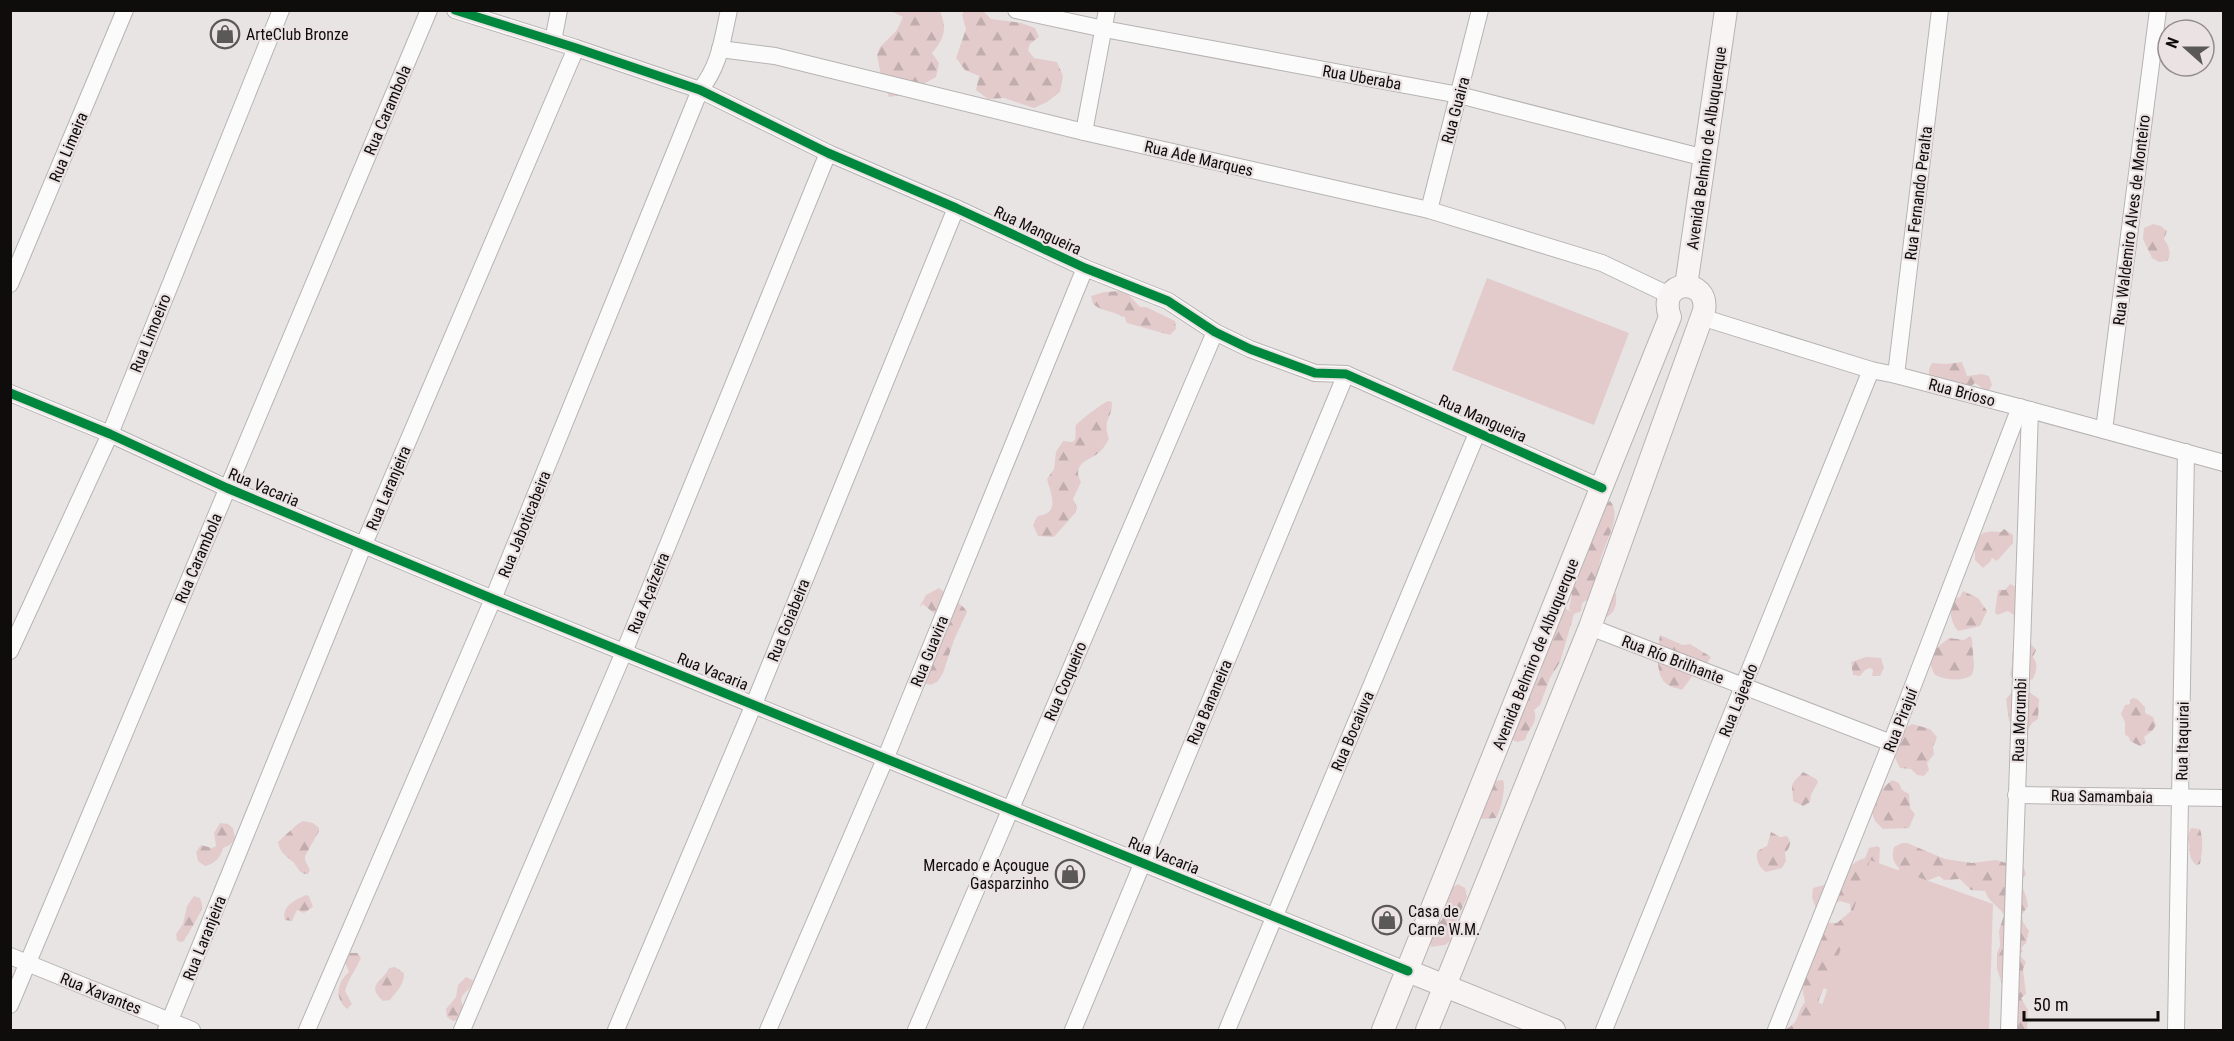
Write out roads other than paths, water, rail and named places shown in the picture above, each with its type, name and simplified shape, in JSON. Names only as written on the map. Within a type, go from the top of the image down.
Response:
[{"type":"main road","name":"Avenida Belmiro de Albuquerque","points":[[1383,1030],[1602,488],[1675,300],[1705,158],[1726,10]]},
{"type":"main road","points":[[1426,1030],[1590,627],[1701,317],[1705,305],[1698,290],[1675,300],[1683,324],[1696,322],[1701,317]]},
{"type":"main road","name":"Rua Vacaria","points":[[1408,971],[1554,1030]]},
{"type":"street","name":"Rua Limeira","points":[[10,284],[125,10]]},
{"type":"street","name":"Rua Limoeiro","points":[[10,651],[110,434],[281,10]]},
{"type":"street","name":"Rua Carambola","points":[[10,1005],[429,10]]},
{"type":"street","name":"Rua Mangueira","points":[[455,10],[700,90],[828,153],[956,207],[1085,268],[1167,301],[1215,332],[1294,367],[1315,373],[1346,374],[1602,488]]},
{"type":"street","points":[[553,41],[560,10]]},
{"type":"street","name":"Rua Jaboticabeira","points":[[307,1030],[493,598],[700,90],[712,75],[729,10]]},
{"type":"street","name":"Rua Uberaba","points":[[1016,10],[1104,29],[1459,95],[1705,158]]},
{"type":"street","points":[[1084,132],[1107,10]]},
{"type":"street","name":"Rua Guaira","points":[[1429,210],[1480,10]]},
{"type":"street","name":"Rua Fernando Peralta","points":[[1896,375],[1940,10]]},
{"type":"street","name":"Rua Waldemiro Alves de Monteiro","points":[[2104,430],[2158,10]]},
{"type":"street","name":"Rua Laranjeira","points":[[168,1026],[364,544],[576,48]]},
{"type":"street","name":"Rua Ade Marques","points":[[720,50],[775,56],[1084,132],[1429,210],[1602,263],[1675,300]]},
{"type":"street","name":"Rua Açaízeira","points":[[462,1030],[624,652],[828,153]]},
{"type":"street","name":"Rua Goiabeira","points":[[616,1030],[754,704],[956,207]]},
{"type":"street","name":"Rua Guavira","points":[[768,1030],[886,757],[1085,268]]},
{"type":"street","name":"Rua Brioso","points":[[1701,317],[1871,370],[2223,463]]},
{"type":"street","name":"Rua Coqueiro","points":[[916,1030],[1215,332]]},
{"type":"street","name":"Rua Lajeado","points":[[1604,1030],[1871,370]]},
{"type":"street","name":"Rua Bananeira","points":[[1073,1030],[1346,374]]},
{"type":"street","name":"Rua Vacaria","points":[[10,393],[110,434],[227,489],[1408,971]]},
{"type":"street","name":"Rua Pirajuí","points":[[1776,1030],[2025,409]]},
{"type":"street","name":"Rua Morumbi","points":[[2009,1030],[2025,409]]},
{"type":"street","name":"Rua Bocaiuva","points":[[1227,1030],[1478,432]]},
{"type":"street","name":"Rua Itaquirai","points":[[2176,1030],[2186,452]]},
{"type":"street","name":"Rua Río Brilhante","points":[[1590,627],[1891,742]]},
{"type":"street","name":"Rua Samambaia","points":[[2016,795],[2223,798]]},
{"type":"street","name":"Rua Xavantes","points":[[10,956],[168,1026],[192,1030]]},
{"type":"place","name":"ArteClub Bronze","points":[[225,34]]},
{"type":"place","name":"Mercado e Açougue Gasparzinho","points":[[1070,874]]},
{"type":"place","name":"Casa de Carne W.M.","points":[[1387,920]]}]
